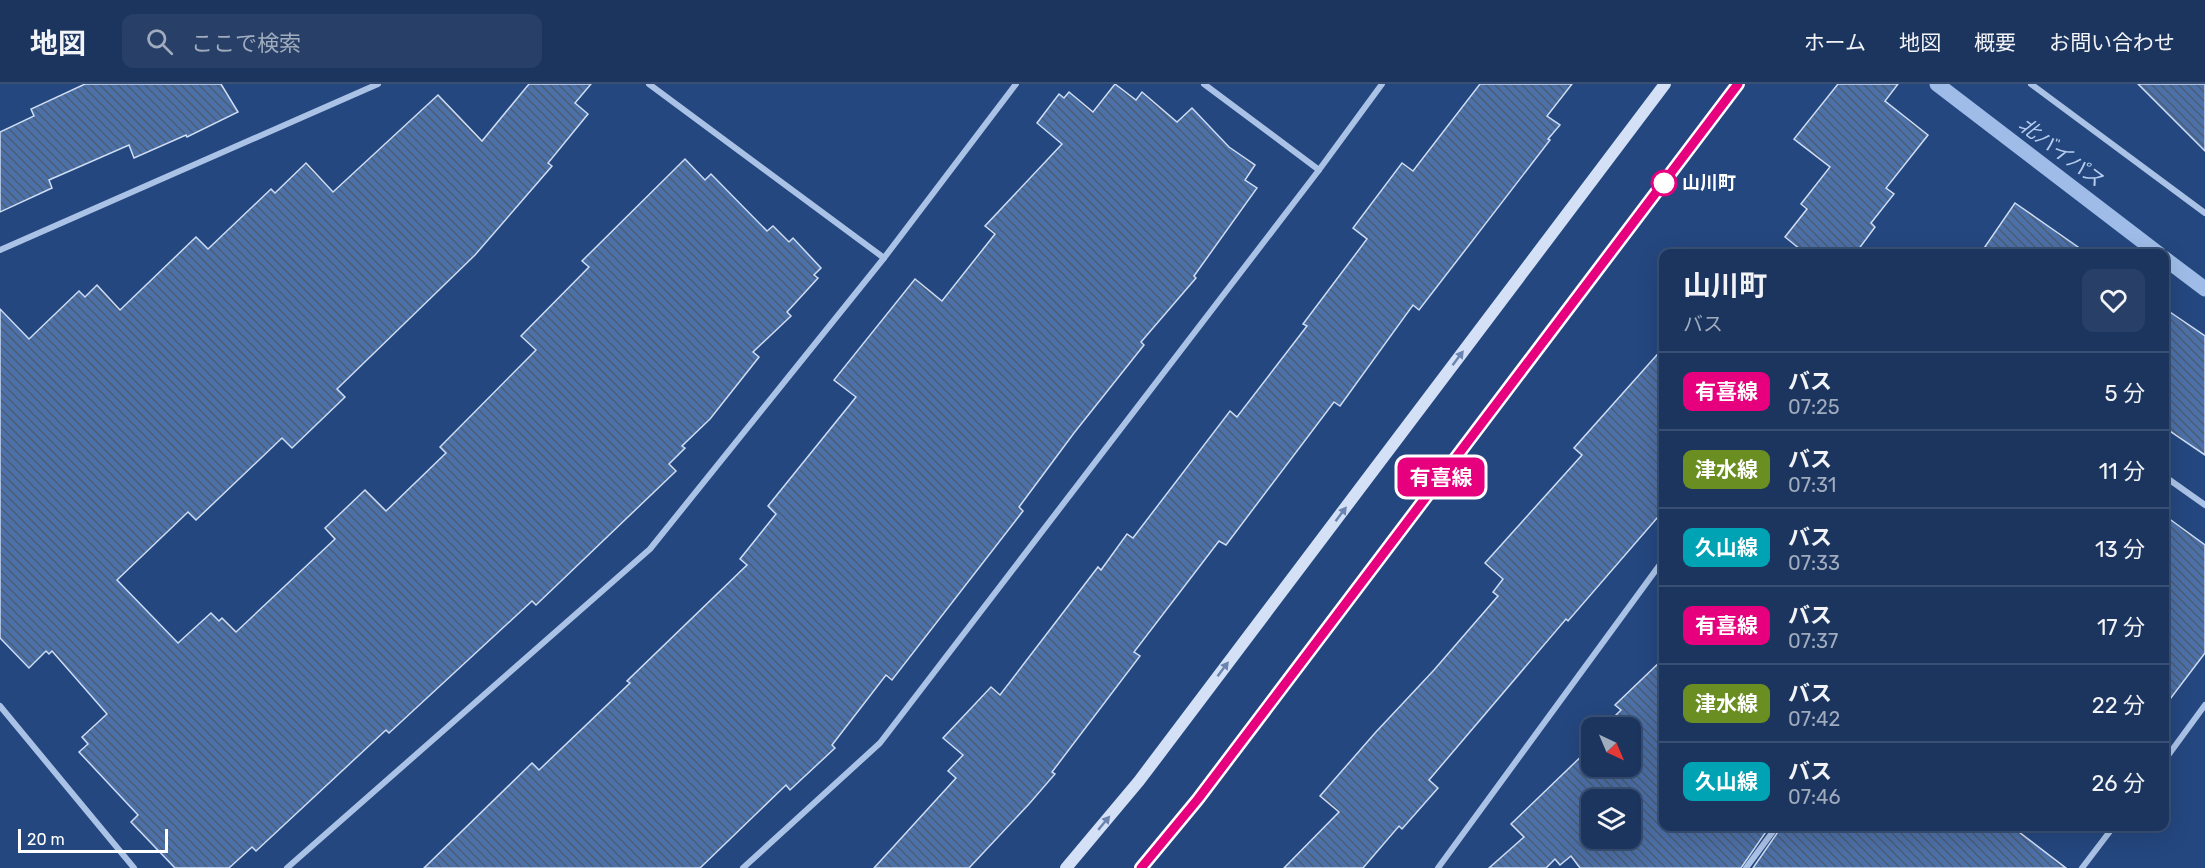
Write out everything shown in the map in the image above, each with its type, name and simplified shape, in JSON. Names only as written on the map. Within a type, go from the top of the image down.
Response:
[{"type":"street","points":[[0,250],[378,84]]},
{"type":"street","points":[[649,84],[884,258]]},
{"type":"street","points":[[287,868],[650,549],[884,258],[1016,84]]},
{"type":"street","points":[[1204,84],[1319,170]]},
{"type":"street","points":[[743,868],[880,743],[1319,170],[1382,84]]},
{"type":"street","points":[[1066,868],[1139,781],[1665,84]]},
{"type":"street","points":[[1141,868],[1198,799],[1738,84]]},
{"type":"street","points":[[2031,84],[2205,213]]},
{"type":"street","points":[[2169,479],[2205,504]]},
{"type":"street","points":[[1438,868],[1659,566]]},
{"type":"street","points":[[2169,754],[2205,705]]},
{"type":"street","points":[[0,706],[134,868]]},
{"type":"street","points":[[1746,868],[1773,831]]},
{"type":"street","points":[[2082,868],[2110,831]]},
{"type":"building","points":[[85,84],[221,84],[238,112],[187,137],[186,135],[134,158],[129,145],[49,180],[52,188],[0,212],[0,132],[34,116],[31,109]]},
{"type":"building","points":[[529,84],[591,84],[575,103],[588,114],[548,163],[552,166],[475,255],[337,389],[345,397],[292,448],[282,438],[196,520],[188,512],[117,580],[178,643],[211,613],[219,621],[222,618],[236,632],[335,539],[325,528],[365,490],[386,511],[446,453],[440,447],[536,350],[521,336],[589,267],[582,261],[685,159],[705,180],[711,174],[767,231],[773,226],[789,242],[793,238],[821,268],[814,275],[818,278],[787,312],[791,316],[753,352],[759,357],[710,419],[682,446],[685,448],[669,464],[676,471],[536,605],[532,601],[389,733],[386,730],[256,851],[252,847],[229,868],[175,868],[131,822],[138,815],[79,752],[88,744],[82,737],[107,714],[52,651],[49,654],[46,651],[29,668],[0,638],[0,309],[29,339],[79,291],[85,297],[97,285],[120,310],[196,237],[208,249],[271,189],[275,193],[306,163],[333,192],[438,95],[482,141]]},
{"type":"building","points":[[1115,84],[1136,100],[1142,92],[1177,122],[1192,108],[1229,147],[1255,165],[1245,180],[1257,188],[1194,276],[1196,278],[1141,342],[1144,345],[1019,507],[1023,511],[892,680],[886,675],[832,745],[835,748],[790,790],[786,785],[700,868],[424,868],[532,763],[539,770],[630,683],[627,681],[747,565],[740,559],[776,514],[768,506],[856,397],[834,380],[915,279],[942,301],[995,234],[985,226],[1062,144],[1037,123],[1059,94],[1064,98],[1069,92],[1093,112]]},
{"type":"building","points":[[1480,84],[1572,84],[1547,116],[1560,125],[1548,139],[1550,140],[1419,310],[1413,305],[1340,406],[1334,402],[1226,545],[1219,541],[1134,652],[1140,656],[1052,772],[1055,774],[1029,804],[969,868],[874,868],[956,778],[948,771],[963,755],[943,738],[991,687],[1000,695],[1098,567],[1101,570],[1127,534],[1133,538],[1230,411],[1237,417],[1307,326],[1303,324],[1367,239],[1353,228],[1402,163],[1413,171]]},
{"type":"building","points":[[1838,84],[1898,84],[1885,101],[1928,135],[1886,188],[1894,194],[1871,223],[1875,227],[1859,249],[1800,249],[1785,237],[1807,209],[1801,204],[1830,167],[1794,139]]},
{"type":"building","points":[[2138,84],[2205,84],[2205,151]]},
{"type":"building","points":[[2015,203],[2081,249],[1983,249]]},
{"type":"building","points":[[2169,311],[2205,336],[2205,455],[2169,430]]},
{"type":"building","points":[[1659,353],[1659,516],[1568,621],[1566,619],[1429,780],[1438,788],[1402,829],[1399,826],[1363,868],[1284,868],[1339,812],[1320,796],[1498,596],[1493,592],[1503,579],[1485,563],[1582,455],[1574,448]]},
{"type":"building","points":[[2169,519],[2205,545],[2205,653],[2169,700]]},
{"type":"building","points":[[1659,663],[1659,831],[1767,831],[1741,868],[1580,868],[1571,856],[1560,865],[1555,859],[1546,868],[1489,868],[1524,837],[1511,824],[1581,757],[1581,777],[1641,777],[1641,717],[1614,717],[1621,710],[1615,705]]},
{"type":"building","points":[[1779,831],[2018,831],[2066,868],[1753,868]]},
{"type":"waterway","name":"北バイパス","points":[[1937,84],[2152,249]]},
{"type":"waterway","name":"北バイパス","points":[[2169,262],[2205,289]]},
{"type":"bus line","name":"有喜線","points":[[1141,868],[1198,799],[1738,84]]},
{"type":"place","name":"山川町","points":[[1664,183]]}]
